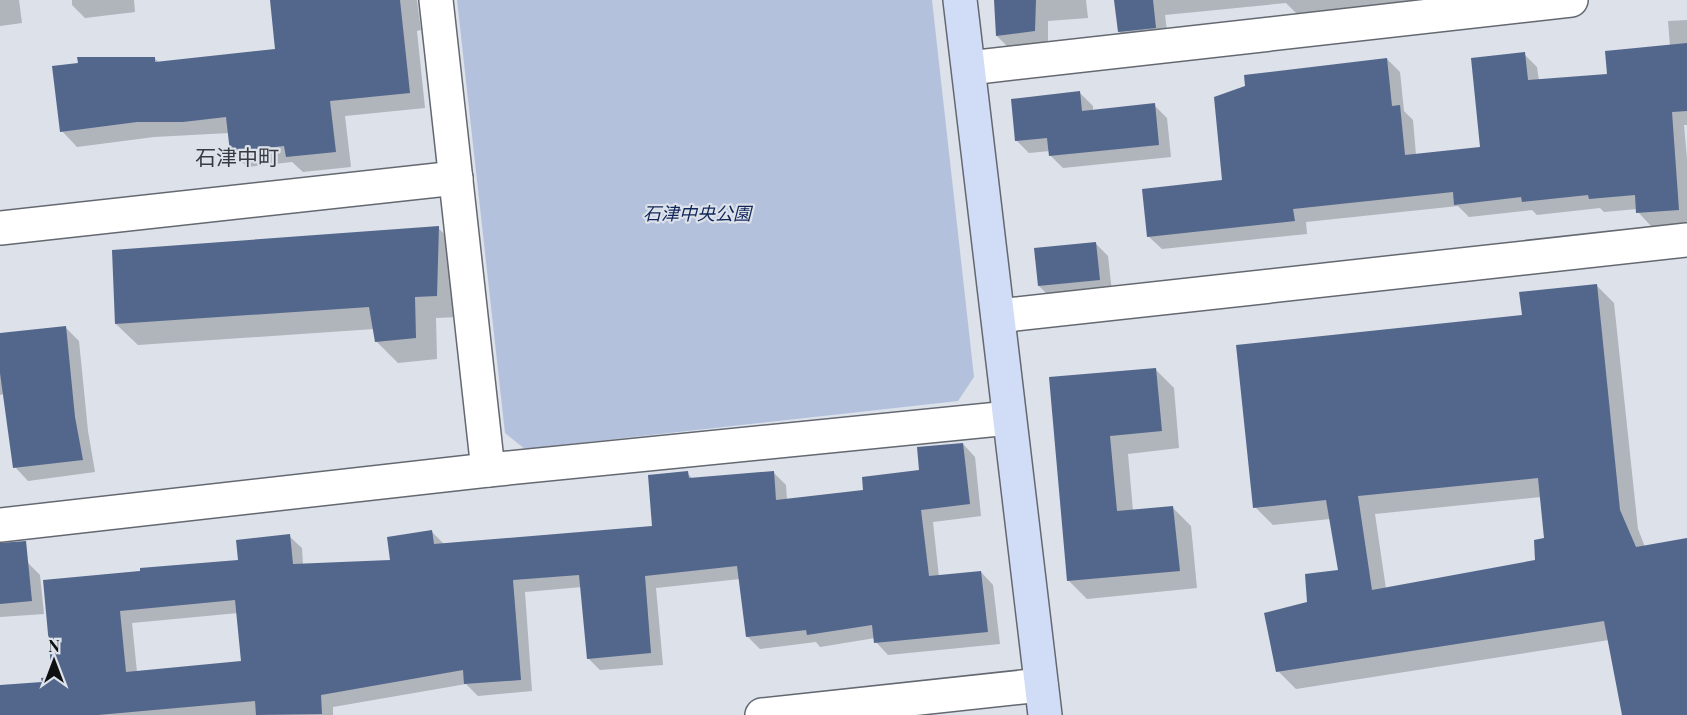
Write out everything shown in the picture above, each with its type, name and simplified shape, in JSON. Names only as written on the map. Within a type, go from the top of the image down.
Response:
[{"type":"street","points":[[436,0],[488,470]]},
{"type":"street","points":[[762,715],[1043,700],[960,0]]},
{"type":"street","points":[[969,68],[1571,0]]},
{"type":"street","points":[[0,228],[456,178]]},
{"type":"street","points":[[998,316],[1687,240]]},
{"type":"street","points":[[0,525],[488,470],[1010,418]]},
{"type":"green space","name":"石津中央公園","points":[[457,0],[932,0],[974,377],[958,401],[525,449],[505,433]]},
{"type":"building","points":[[270,0],[400,0],[410,93],[330,101],[336,152],[286,157],[284,146],[230,152],[226,117],[183,122],[137,122],[60,132],[52,66],[78,63],[77,57],[155,57],[155,62],[275,49]]},
{"type":"building","points":[[994,0],[1036,0],[1035,31],[996,36]]},
{"type":"building","points":[[1114,0],[1153,0],[1156,28],[1118,32]]},
{"type":"building","points":[[1687,43],[1687,111],[1672,112],[1679,210],[1636,213],[1635,195],[1589,199],[1588,195],[1522,202],[1521,197],[1454,205],[1453,192],[1293,209],[1295,221],[1147,237],[1142,189],[1222,180],[1214,97],[1245,86],[1244,75],[1387,58],[1392,106],[1400,105],[1405,155],[1480,147],[1471,58],[1525,52],[1528,80],[1607,74],[1605,51]]},
{"type":"building","points":[[1080,91],[1082,111],[1155,103],[1159,145],[1049,156],[1047,138],[1015,141],[1011,99]]},
{"type":"building","points":[[439,226],[437,296],[415,297],[416,338],[375,342],[369,307],[115,324],[112,250]]},
{"type":"building","points":[[1096,242],[1100,280],[1038,286],[1034,248]]},
{"type":"building","points":[[1597,284],[1620,510],[1636,547],[1687,538],[1687,715],[1622,715],[1604,621],[1276,672],[1264,613],[1307,602],[1305,574],[1338,570],[1326,500],[1253,508],[1236,345],[1522,315],[1519,292]],"holes":[[[1538,478],[1544,538],[1534,540],[1535,560],[1372,590],[1358,496]]]},
{"type":"building","points":[[66,326],[75,417],[83,460],[13,468],[0,373],[0,333]]},
{"type":"building","points":[[1156,368],[1162,431],[1110,436],[1117,511],[1173,506],[1180,571],[1067,581],[1049,377]]},
{"type":"building","points":[[963,443],[970,504],[921,510],[929,576],[981,571],[988,632],[874,643],[872,625],[807,635],[806,630],[746,637],[737,566],[645,576],[651,653],[587,659],[579,575],[513,580],[521,680],[464,684],[463,670],[321,695],[322,714],[256,715],[255,701],[98,715],[0,715],[0,685],[42,682],[41,678],[52,677],[43,580],[140,571],[140,568],[238,560],[236,540],[290,534],[293,564],[390,560],[387,537],[432,530],[434,544],[652,526],[648,475],[688,471],[689,478],[774,471],[776,500],[863,490],[862,477],[919,470],[917,447]],"holes":[[[235,600],[241,661],[126,672],[120,611]]]},
{"type":"building","points":[[26,541],[32,601],[0,604],[0,543]]},
{"type":"district","name":"石津中町","points":[[237,158]]}]
